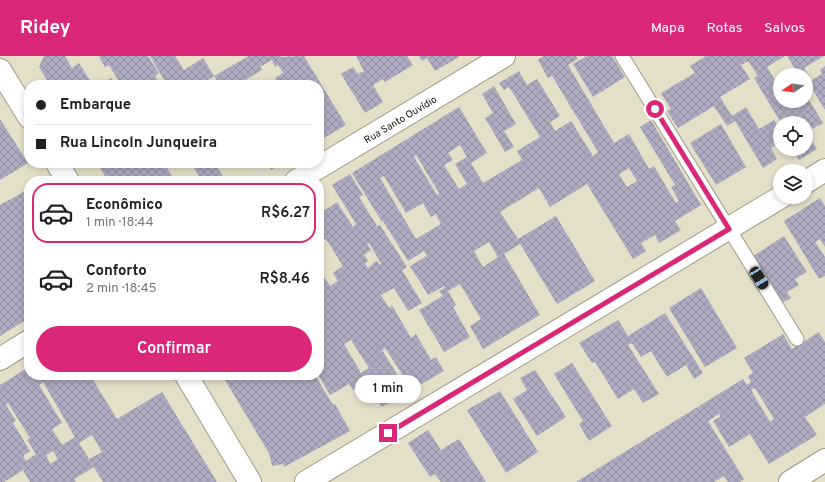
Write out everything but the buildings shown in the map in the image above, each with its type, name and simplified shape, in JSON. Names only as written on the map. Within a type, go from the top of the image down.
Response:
[{"type":"street","name":"Rua Santo Ouvídio","points":[[324,164],[504,56]]},
{"type":"street","points":[[0,70],[24,109]]},
{"type":"street","name":"Rua Santo Ouvídio","points":[[304,176],[318,168]]},
{"type":"street","points":[[813,178],[825,170]]},
{"type":"street","points":[[306,482],[773,202]]},
{"type":"street","points":[[0,359],[24,344]]},
{"type":"street","points":[[189,380],[250,482]]},
{"type":"street","points":[[790,482],[825,460]]},
{"type":"lane","points":[[622,56],[796,338]]},
{"type":"route","points":[[388,433],[729,229],[655,109]]}]
